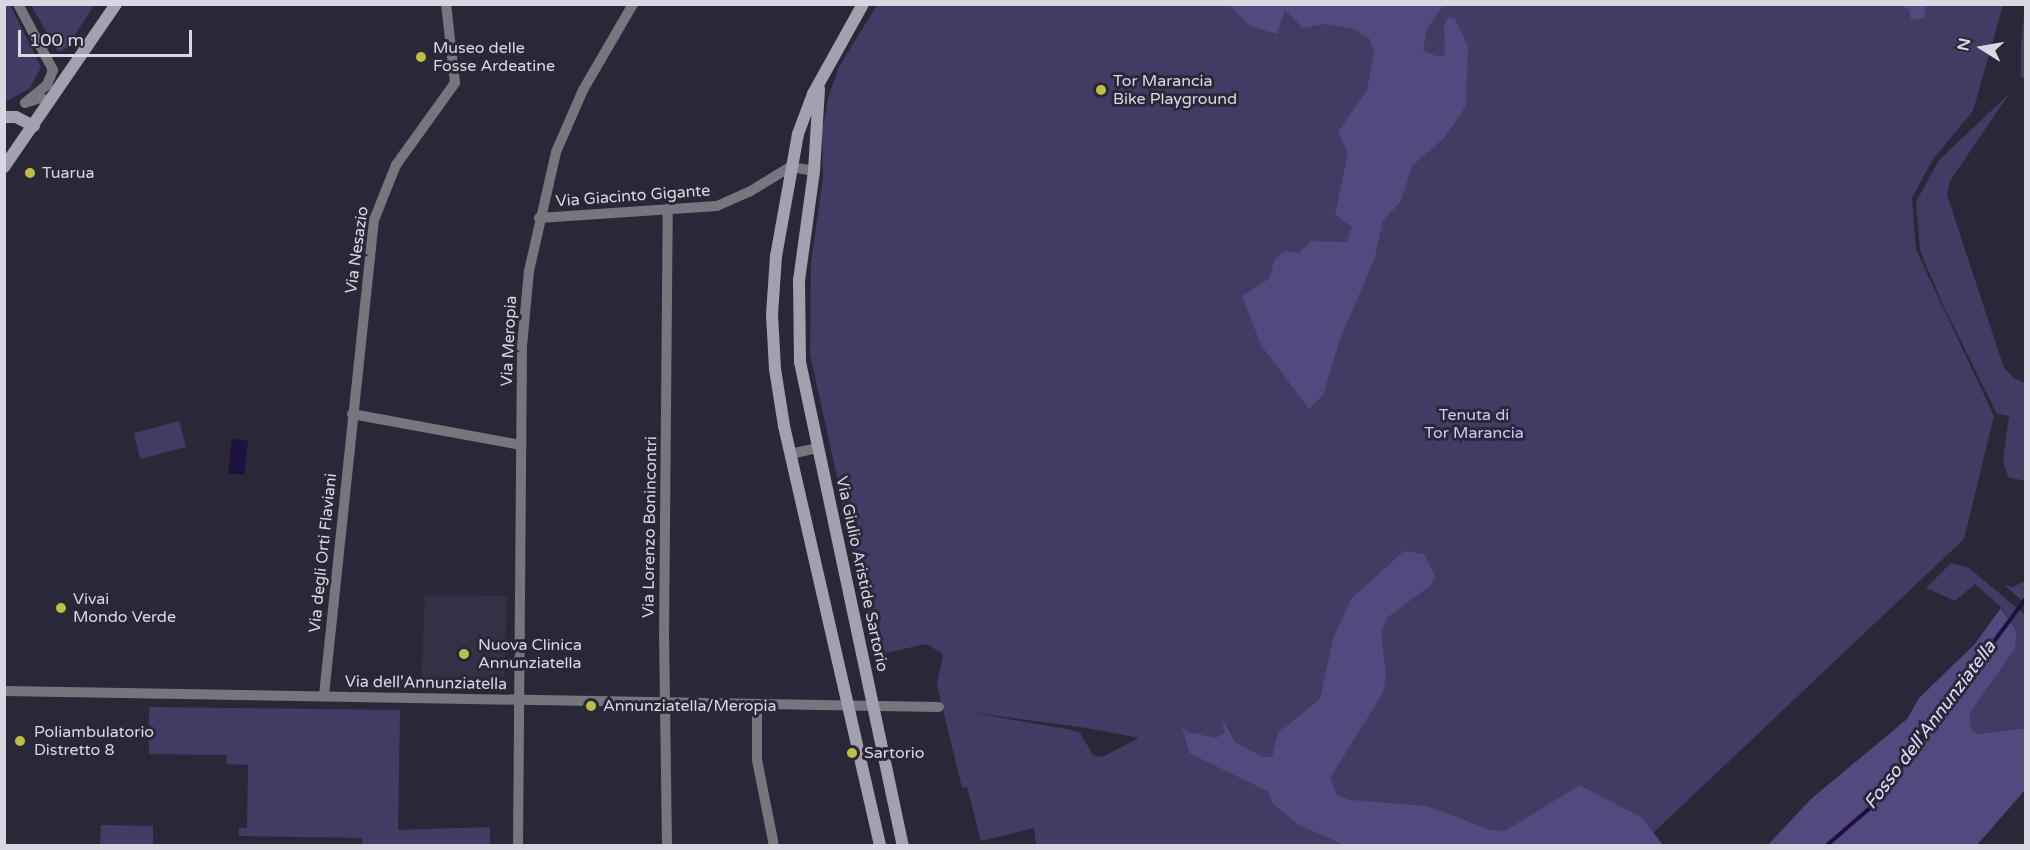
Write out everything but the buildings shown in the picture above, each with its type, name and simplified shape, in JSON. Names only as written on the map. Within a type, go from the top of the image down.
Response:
[{"type":"street","points":[[18,4],[52,70],[47,85],[25,103],[40,98],[51,101]]},
{"type":"street","points":[[4,167],[116,4]]},
{"type":"street","name":"Via Nesazio","points":[[352,414],[379,202],[396,165],[455,83],[446,4]]},
{"type":"street","name":"Via Meropia","points":[[518,846],[521,445],[525,303],[539,218],[556,152],[578,101],[633,4]]},
{"type":"street","name":"Via Giulio Aristide Sartorio","points":[[863,4],[820,82],[802,122],[790,167],[776,256],[772,315],[778,392],[790,454],[880,846]]},
{"type":"street","name":"Via Giulio Aristide Sartorio","points":[[820,82],[814,171],[802,254],[798,318],[803,382],[903,846]]},
{"type":"street","points":[[4,117],[16,117],[34,126]]},
{"type":"street","points":[[790,167],[814,171]]},
{"type":"street","name":"Via Giacinto Gigante","points":[[539,218],[728,203],[790,167]]},
{"type":"street","name":"Via Lorenzo Bonincontri","points":[[667,846],[665,702],[668,209]]},
{"type":"street","points":[[352,414],[521,445]]},
{"type":"street","name":"Via degli Orti Flaviani","points":[[324,695],[352,414]]},
{"type":"street","points":[[790,454],[818,448]]},
{"type":"street","name":"Via dell'Annunziatella","points":[[4,691],[846,705]]},
{"type":"street","points":[[757,704],[757,759],[774,846]]},
{"type":"street","points":[[846,705],[939,707]]},
{"type":"shaded area","points":[[1229,5],[1443,5],[1427,29],[1423,51],[1440,57],[1445,55],[1444,25],[1449,17],[1455,19],[1468,46],[1466,106],[1444,138],[1412,166],[1401,201],[1383,221],[1374,260],[1340,339],[1323,395],[1309,409],[1261,345],[1242,296],[1270,278],[1274,260],[1285,251],[1299,253],[1311,241],[1347,242],[1352,227],[1335,215],[1348,153],[1338,132],[1367,90],[1374,53],[1369,38],[1351,28],[1324,24],[1303,28],[1285,10],[1277,34],[1250,26]]},
{"type":"shaded area","points":[[1902,5],[1926,5],[1924,18],[1911,20],[1910,11]]},
{"type":"shaded area","points":[[232,439],[248,441],[244,475],[228,473]]},
{"type":"shaded area","points":[[1404,551],[1424,554],[1435,576],[1431,585],[1388,617],[1381,632],[1386,675],[1383,693],[1330,778],[1337,795],[1350,800],[1427,806],[1491,830],[1505,831],[1580,785],[1642,818],[1663,845],[1343,845],[1299,825],[1272,803],[1269,792],[1189,753],[1182,726],[1187,732],[1216,738],[1225,732],[1221,717],[1235,742],[1263,757],[1272,757],[1278,733],[1320,699],[1334,636],[1351,599]]},
{"type":"shaded area","name":"Nuova Clinica Annunziatella","points":[[425,595],[507,596],[504,689],[421,688]]},
{"type":"shaded area","points":[[2001,608],[2017,632],[2015,649],[1970,713],[1971,730],[1978,734],[2025,728],[2025,790],[1977,845],[1768,845],[1811,799],[1907,719],[1919,698],[1974,645]]},
{"type":"green space","points":[[4,5],[10,5],[41,67],[30,88],[5,102]]},
{"type":"green space","points":[[31,5],[94,5],[67,48],[58,52]]},
{"type":"green space","name":"Tenuta di Tor Marancia","points":[[877,5],[2003,5],[1973,111],[1933,159],[1912,198],[1916,250],[1994,416],[1964,539],[1653,833],[1633,845],[1299,825],[1343,845],[1036,845],[1034,828],[981,841],[967,787],[962,788],[937,685],[943,654],[926,644],[876,655],[810,354],[811,263],[823,178],[822,132],[828,98],[839,67]],"holes":[[[968,712],[1087,728],[1139,738],[1102,757],[1093,755],[1080,733],[1072,730]]]},
{"type":"green space","points":[[2025,5],[2025,81],[2021,76],[2021,46]]},
{"type":"green space","points":[[2009,94],[1950,181],[1947,195],[2004,368],[2014,378],[2025,383],[2025,481],[2008,477],[2003,461],[2009,416],[1997,414],[1944,307],[1920,251],[1916,202],[1939,160]]},
{"type":"green space","points":[[179,421],[186,447],[140,459],[134,433]]},
{"type":"green space","points":[[1951,563],[1969,568],[2025,615],[2025,728],[1978,734],[1971,730],[1970,713],[2015,649],[2017,632],[2002,608],[1975,584],[1955,601],[1926,588]]},
{"type":"green space","points":[[2025,581],[2025,603],[2004,585],[2013,587]]},
{"type":"green space","points":[[149,707],[400,710],[398,830],[490,827],[490,845],[362,846],[362,838],[239,836],[239,828],[247,828],[248,765],[227,764],[227,755],[149,754]]},
{"type":"green space","points":[[101,825],[153,826],[153,845],[100,845]]},
{"type":"waterway","name":"Fosso dell'Annunziatella","points":[[1826,846],[1871,807],[2026,598]]},
{"type":"place","name":"Museo delle Fosse Ardeatine","points":[[421,57]]},
{"type":"place","name":"Tor Marancia Bike Playground","points":[[1101,90]]},
{"type":"place","name":"Tuarua","points":[[30,173]]},
{"type":"place","name":"Vivai Mondo Verde","points":[[61,608]]},
{"type":"place","name":"Nuova Clinica Annunziatella","points":[[464,654]]},
{"type":"place","name":"Annunziatella/Meropia","points":[[591,706]]},
{"type":"place","name":"Poliambulatorio Distretto 8","points":[[20,741]]},
{"type":"place","name":"Sartorio","points":[[852,753]]}]
